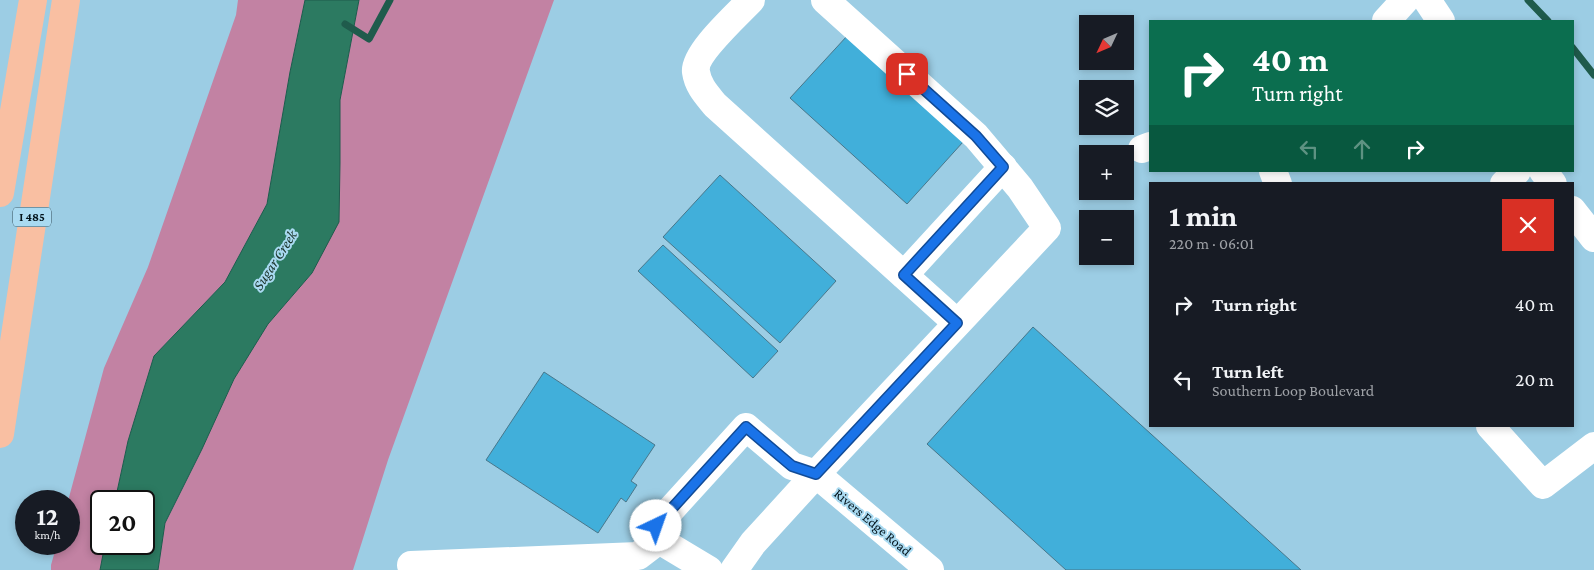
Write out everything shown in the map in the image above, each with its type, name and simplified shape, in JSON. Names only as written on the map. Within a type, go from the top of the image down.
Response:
[{"type":"highway","name":"I 485","points":[[0,193],[33,0]]},
{"type":"highway","name":"I 485","points":[[0,434],[66,0]]},
{"type":"street","points":[[751,0],[703,50],[695,70],[700,86],[715,105],[957,323]]},
{"type":"street","points":[[734,570],[753,543],[816,474],[1047,228],[1003,167],[976,136],[825,0]]},
{"type":"street","points":[[1387,20],[1405,0]]},
{"type":"street","points":[[1427,0],[1440,20]]},
{"type":"street","points":[[904,275],[1003,167]]},
{"type":"street","points":[[1506,182],[1516,172]]},
{"type":"street","points":[[1544,172],[1551,182]]},
{"type":"street","points":[[1574,213],[1594,238]]},
{"type":"street","points":[[708,570],[660,540],[656,526],[746,427],[792,466],[816,474]]},
{"type":"street","points":[[1491,427],[1543,485],[1594,446]]},
{"type":"street","name":"Rivers Edge Road","points":[[816,474],[930,570]]},
{"type":"street","points":[[411,565],[638,556],[660,540]]},
{"type":"shaded area","points":[[238,0],[305,0],[290,72],[267,204],[225,282],[154,356],[128,441],[117,490],[90,490],[90,555],[103,555],[100,570],[51,570],[54,555],[80,555],[80,490],[71,490],[104,368],[148,267],[236,15]]},
{"type":"shaded area","points":[[359,0],[554,0],[388,460],[353,570],[158,570],[165,523],[234,379],[268,324],[312,273],[340,163],[340,100]]},
{"type":"water","name":"Sugar Creek","points":[[305,0],[359,0],[340,100],[339,222],[312,273],[268,324],[234,379],[165,523],[158,570],[100,570],[103,555],[155,555],[155,490],[117,490],[128,441],[154,356],[225,282],[267,204],[290,72]]},
{"type":"building","points":[[847,36],[963,142],[907,204],[790,98]]},
{"type":"building","points":[[720,175],[836,281],[780,343],[663,237]]},
{"type":"building","points":[[663,245],[778,351],[753,378],[638,271]]},
{"type":"building","points":[[1033,327],[1301,570],[1066,570],[927,444]]},
{"type":"building","points":[[544,372],[655,445],[631,481],[637,485],[626,502],[621,498],[598,533],[486,460]]},
{"type":"waterway","points":[[345,24],[369,39],[390,0]]},
{"type":"waterway","points":[[1528,0],[1547,20]]},
{"type":"waterway","points":[[1574,50],[1594,75]]},
{"type":"route","points":[[656,526],[746,427],[792,466],[816,474],[957,323],[904,275],[1003,167],[976,136],[907,74]]}]
